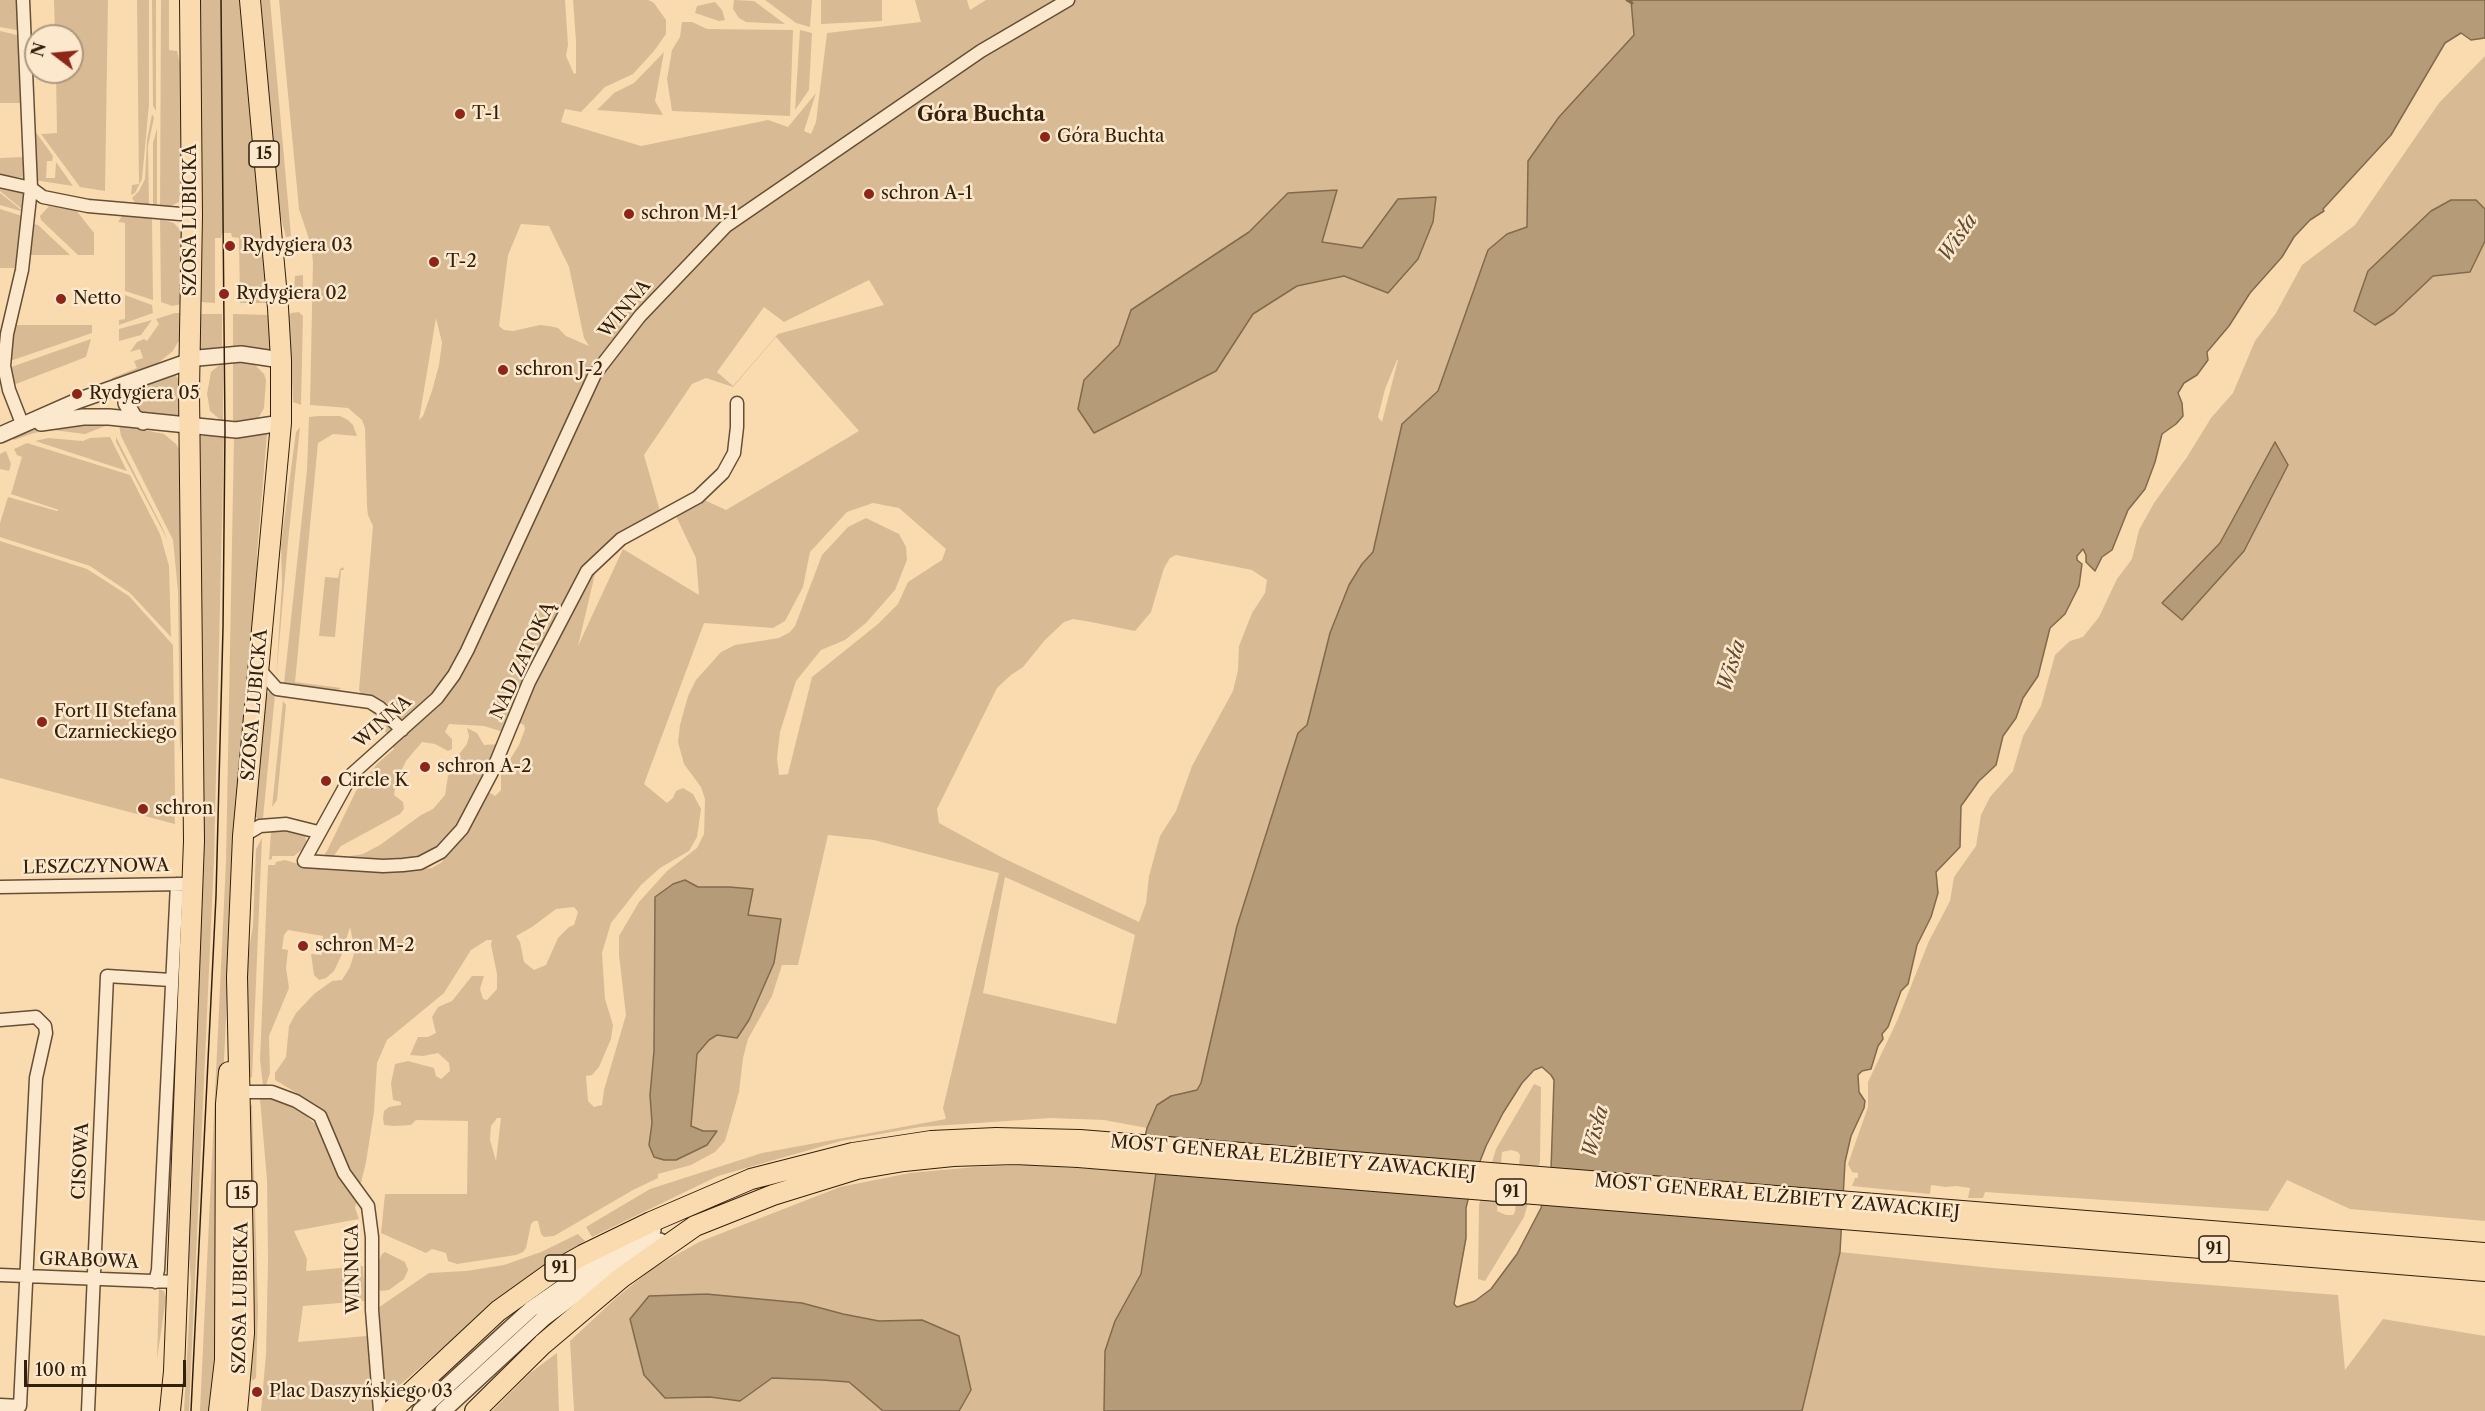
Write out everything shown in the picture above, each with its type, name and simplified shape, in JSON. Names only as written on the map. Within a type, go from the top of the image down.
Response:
[{"type":"main road","name":"SZOSA LUBICKA","points":[[170,1411],[177,1282],[185,884],[192,215],[190,0]]},
{"type":"main road","name":"SZOSA LUBICKA","points":[[237,1411],[243,1333],[237,977],[243,836],[281,423],[281,360],[250,0]]},
{"type":"main road","points":[[219,1411],[225,1360],[227,1312],[226,1104],[237,977]]},
{"type":"main road","name":"MOST GENERAŁ ELŻBIETY ZAWACKIEJ","points":[[390,1411],[481,1326],[518,1295],[583,1255],[651,1222],[751,1179],[863,1151],[931,1141],[1026,1138],[2485,1253]]},
{"type":"main road","name":"MOST GENERAŁ ELŻBIETY ZAWACKIEJ","points":[[475,1411],[543,1344],[621,1278],[695,1226],[773,1195],[857,1169],[953,1156],[1036,1154],[2485,1271]]},
{"type":"street","points":[[23,426],[9,390],[4,366],[7,334],[22,270],[31,188],[24,0]]},
{"type":"street","name":"WINNA","points":[[304,861],[352,774],[437,698],[454,675],[595,374],[640,316],[726,226],[981,51],[1068,0]]},
{"type":"street","points":[[0,181],[31,188],[43,197],[88,206],[192,215]]},
{"type":"street","points":[[0,435],[56,410],[189,360],[206,356],[241,354],[281,360]]},
{"type":"street","points":[[142,377],[131,386],[126,403],[135,417],[143,422]]},
{"type":"street","name":"NAD ZATOKĄ","points":[[304,861],[383,866],[420,863],[441,852],[462,830],[492,772],[529,682],[587,572],[621,539],[698,497],[723,473],[734,453],[737,403]]},
{"type":"street","points":[[23,426],[83,417],[110,417],[236,430],[281,423]]},
{"type":"street","points":[[259,669],[270,684],[278,689],[293,693],[370,702],[380,708],[402,730]]},
{"type":"street","points":[[243,836],[260,826],[278,824],[298,826],[318,832]]},
{"type":"street","points":[[155,1282],[158,1270],[171,980],[185,884]]},
{"type":"street","name":"LESZCZYNOWA","points":[[0,887],[185,884]]},
{"type":"street","name":"CISOWA","points":[[88,1411],[107,976],[171,980]]},
{"type":"street","points":[[0,1020],[36,1017],[45,1026],[46,1033],[36,1078],[20,1406],[0,1405]]},
{"type":"street","name":"WINNICA","points":[[240,1092],[272,1092],[296,1101],[320,1116],[344,1173],[368,1206],[372,1237],[372,1310],[380,1411]]},
{"type":"street","points":[[420,1411],[531,1309],[592,1267],[693,1204]]},
{"type":"street","points":[[443,1411],[516,1342],[578,1293],[666,1238],[695,1226]]},
{"type":"street","name":"GRABOWA","points":[[0,1275],[177,1282]]},
{"type":"shaded area","points":[[0,0],[21,0],[22,31],[0,27]]},
{"type":"shaded area","points":[[54,0],[108,0],[105,191],[80,187],[41,134],[57,133],[56,84],[84,84],[84,24],[55,24]]},
{"type":"shaded area","points":[[137,0],[149,0],[149,104],[142,179],[135,193],[131,195],[132,185],[139,184]]},
{"type":"shaded area","points":[[152,0],[156,0],[156,111],[153,106]]},
{"type":"shaded area","points":[[161,0],[169,0],[169,50],[177,51],[181,68],[182,194],[179,202],[167,208],[160,207]]},
{"type":"shaded area","points":[[201,0],[240,0],[269,303],[240,303],[239,238],[232,237],[231,233],[222,233],[221,238],[215,238],[215,303],[201,302]]},
{"type":"shaded area","points":[[261,0],[270,0],[291,236],[286,237],[278,207]]},
{"type":"shaded area","points":[[279,0],[565,0],[568,45],[566,56],[574,74],[576,73],[576,41],[573,0],[648,0],[654,3],[666,20],[666,34],[654,51],[633,74],[605,87],[581,112],[565,109],[561,122],[641,146],[768,120],[788,127],[816,93],[804,131],[811,134],[816,122],[827,33],[921,22],[915,0],[967,0],[970,10],[986,0],[1631,0],[1634,35],[1559,117],[1528,161],[1527,227],[1507,234],[1488,250],[1438,391],[1402,424],[1373,552],[1362,564],[1349,585],[1330,633],[1307,725],[1298,733],[1241,914],[1201,1083],[1197,1090],[1171,1096],[1159,1104],[1147,1128],[1104,1120],[1050,1118],[920,1127],[841,1141],[718,1176],[592,1237],[586,1227],[650,1189],[762,1153],[946,1119],[943,1108],[999,873],[874,840],[828,835],[798,965],[782,965],[772,996],[748,1039],[739,1092],[725,1141],[715,1152],[691,1165],[658,1174],[658,1178],[554,1236],[544,1237],[538,1221],[534,1221],[531,1224],[523,1252],[457,1264],[448,1261],[446,1253],[432,1249],[426,1253],[381,1233],[385,1194],[467,1194],[468,1121],[416,1120],[411,1125],[394,1126],[384,1125],[383,1118],[384,1111],[389,1107],[401,1105],[401,1102],[393,1100],[391,1083],[395,1064],[408,1061],[434,1068],[436,1076],[441,1079],[450,1071],[449,1063],[438,1053],[423,1056],[410,1055],[418,1037],[428,1037],[436,1033],[432,1017],[438,1007],[452,1001],[472,976],[484,976],[480,989],[483,999],[487,1000],[497,989],[492,940],[487,940],[471,950],[444,993],[387,1040],[377,1063],[374,1112],[366,1162],[355,1208],[359,1219],[294,1231],[307,1259],[306,1271],[363,1266],[365,1301],[303,1306],[298,1342],[367,1336],[375,1407],[371,1411],[261,1411],[266,1354],[268,1261],[267,1180],[260,1099],[272,1099],[300,1110],[316,1125],[336,1171],[355,1197],[329,1119],[295,1092],[275,1080],[275,1073],[286,1057],[289,1026],[296,1013],[314,994],[332,981],[342,980],[350,967],[355,950],[350,927],[334,971],[326,978],[319,980],[314,975],[311,954],[322,955],[323,936],[288,930],[284,935],[282,949],[288,950],[286,968],[289,988],[269,1036],[270,1073],[266,1085],[263,1085],[260,1060],[268,865],[275,865],[276,862],[285,860],[315,869],[327,851],[356,791],[377,764],[394,749],[380,720],[370,711],[359,690],[373,526],[367,507],[365,428],[362,420],[348,408],[310,405],[313,262],[311,245],[299,209]],"holes":[[[1288,193],[1322,242],[1363,248],[1398,199],[1344,276],[1297,286],[1253,314],[1215,371],[1094,433],[1084,380],[1119,345],[1131,310],[1249,232]],[[521,224],[549,226],[569,267],[584,338],[589,346],[566,336],[558,328],[540,325],[513,331],[504,330],[499,326],[508,255]],[[869,280],[884,305],[778,334],[733,386],[717,372],[764,307],[784,322]],[[436,318],[442,343],[432,391],[423,416],[419,420]],[[776,337],[859,431],[726,510],[698,497],[673,510],[696,558],[699,595],[623,549],[578,646],[598,561],[662,518],[644,455],[692,384],[706,378],[733,387]],[[1398,360],[1382,422],[1378,417],[1385,389]],[[873,503],[899,508],[946,549],[942,560],[908,582],[898,604],[878,624],[812,677],[788,774],[779,775],[777,758],[780,732],[796,681],[821,650],[845,640],[866,623],[895,590],[907,560],[906,547],[899,534],[866,518],[848,527],[822,555],[795,626],[790,632],[779,638],[735,645],[721,652],[696,680],[688,696],[678,742],[684,764],[701,787],[705,799],[704,834],[697,848],[667,871],[639,902],[619,936],[626,1015],[604,1090],[602,1105],[594,1107],[588,1101],[586,1076],[592,1075],[599,1067],[611,1039],[613,1025],[605,999],[602,953],[611,923],[641,885],[660,868],[689,851],[697,837],[701,809],[693,794],[683,788],[676,791],[667,803],[644,784],[704,623],[773,628],[785,621],[803,587],[810,552],[847,512]],[[1176,555],[1252,570],[1267,580],[1265,593],[1252,613],[1239,646],[1238,670],[1233,691],[1192,766],[1176,811],[1160,836],[1149,876],[1146,903],[1139,922],[1003,858],[939,823],[937,809],[997,688],[1023,667],[1045,640],[1064,622],[1073,619],[1135,631],[1151,612],[1164,568],[1170,558]],[[517,722],[524,725],[525,729],[519,745],[501,774],[501,790],[495,796],[480,787],[501,744],[484,745],[477,733],[467,728],[469,736],[467,744],[456,758],[448,776],[445,795],[433,809],[380,845],[363,854],[351,856],[347,860],[402,862],[426,856],[435,851],[444,858],[442,862],[432,868],[421,869],[327,865],[341,846],[400,814],[404,809],[403,802],[394,795],[396,782],[406,761],[422,742],[435,744],[448,751],[452,749],[452,739],[445,732],[449,724],[484,726],[504,731]],[[1005,877],[1135,935],[1116,1024],[983,993]],[[574,907],[578,912],[574,925],[558,938],[546,965],[534,970],[524,962],[520,942],[516,936],[556,909]],[[497,1118],[501,1118],[496,1161],[490,1140],[491,1126]]]},
{"type":"shaded area","points":[[734,0],[754,1],[785,24],[746,22],[739,18],[733,9]]},
{"type":"shaded area","points":[[765,0],[812,0],[810,27],[796,23]]},
{"type":"shaded area","points":[[821,0],[882,0],[882,21],[821,24]]},
{"type":"shaded area","points":[[715,2],[722,10],[725,20],[719,21],[695,13],[697,6]]},
{"type":"shaded area","points":[[682,22],[692,22],[707,29],[793,30],[790,116],[672,111],[667,79],[672,50],[680,37]]},
{"type":"shaded area","points":[[800,30],[812,33],[809,90],[795,110]]},
{"type":"shaded area","points":[[0,31],[21,36],[23,101],[21,103],[0,103]]},
{"type":"shaded area","points":[[664,52],[655,101],[663,115],[597,110],[614,93],[634,83]]},
{"type":"shaded area","points":[[2485,56],[2485,1221],[2350,1209],[2287,1180],[2268,1211],[1985,1192],[1983,1198],[1968,1198],[1970,1188],[1956,1186],[1931,1185],[1930,1194],[1852,1186],[1855,1178],[1858,1178],[1858,1173],[1852,1172],[1848,1164],[1868,1107],[1868,1082],[1897,1021],[1929,941],[1950,901],[1954,877],[1976,846],[1981,815],[1990,797],[2013,771],[2023,736],[2041,706],[2055,655],[2070,641],[2083,637],[2099,617],[2117,579],[2132,559],[2139,530],[2154,503],[2211,418],[2233,393],[2255,341],[2276,313],[2302,265],[2355,225],[2439,103]]},
{"type":"shaded area","points":[[152,114],[154,118],[148,146],[149,206],[136,204],[132,198],[139,191],[145,179],[147,140]]},
{"type":"shaded area","points":[[33,128],[53,156],[52,161],[47,161],[46,178],[55,178],[56,162],[73,186],[34,180]]},
{"type":"shaded area","points":[[157,128],[157,207],[153,206],[153,143]]},
{"type":"shaded area","points":[[25,157],[25,178],[0,175],[0,158]]},
{"type":"shaded area","points":[[0,187],[25,192],[23,210],[0,191]]},
{"type":"shaded area","points":[[0,193],[24,212],[0,205]]},
{"type":"shaded area","points":[[49,206],[76,210],[94,233],[94,255],[78,255],[41,220],[40,216]]},
{"type":"shaded area","points":[[0,209],[22,216],[17,268],[0,268]]},
{"type":"shaded area","points":[[122,216],[152,218],[153,300],[125,291],[125,223],[118,222]]},
{"type":"shaded area","points":[[160,219],[174,223],[181,234],[182,304],[172,306],[161,302]]},
{"type":"shaded area","points":[[33,224],[38,225],[70,255],[28,255]]},
{"type":"shaded area","points":[[303,275],[303,300],[293,301],[295,276]]},
{"type":"shaded area","points":[[125,295],[152,305],[153,313],[119,325],[119,320],[125,319]]},
{"type":"shaded area","points":[[299,312],[303,316],[301,405],[293,402],[289,316],[291,313]]},
{"type":"shaded area","points":[[181,313],[181,331],[180,339],[172,352],[158,363],[113,382],[112,378],[137,368],[134,361],[143,358],[140,349],[130,352],[137,342],[144,339],[147,341],[159,324],[156,319]]},
{"type":"shaded area","points":[[201,314],[222,314],[222,348],[200,349]]},
{"type":"shaded area","points":[[233,314],[270,315],[273,351],[233,347]]},
{"type":"shaded area","points":[[152,320],[141,335],[119,341],[119,329]]},
{"type":"shaded area","points":[[14,325],[92,325],[92,333],[7,362]]},
{"type":"shaded area","points":[[91,339],[86,357],[16,384],[13,383],[11,367]]},
{"type":"shaded area","points":[[233,361],[255,365],[264,374],[266,380],[264,408],[259,417],[251,421],[233,423]]},
{"type":"shaded area","points":[[223,362],[223,422],[210,411],[207,394],[211,372]]},
{"type":"shaded area","points":[[174,374],[180,380],[177,419],[141,416],[131,402],[139,385]]},
{"type":"shaded area","points":[[340,416],[348,420],[353,425],[357,436],[333,434],[318,443],[295,682],[341,688],[333,694],[284,684],[307,470],[309,417]]},
{"type":"shaded area","points":[[69,423],[108,425],[85,434],[53,430],[34,433],[14,440],[13,438],[35,430]]},
{"type":"shaded area","points":[[119,425],[164,434],[176,444],[181,453],[184,724],[180,753],[178,591],[173,540],[121,436]]},
{"type":"shaded area","points":[[300,427],[276,679],[282,584],[281,544],[296,432]]},
{"type":"shaded area","points":[[267,434],[257,553],[256,613],[235,835],[221,1121],[231,1411],[200,1411],[226,861],[234,436]]},
{"type":"shaded area","points":[[224,435],[214,859],[189,1411],[184,1411],[191,1282],[187,1231],[202,905],[204,787],[200,436]]},
{"type":"shaded area","points":[[110,437],[127,471],[35,441],[48,438],[83,441],[90,438]]},
{"type":"shaded area","points":[[116,437],[162,527],[168,541],[116,442]]},
{"type":"shaded area","points":[[27,443],[130,475],[160,534],[169,566],[171,637],[130,593],[90,566],[0,537],[0,523],[8,497],[59,510],[11,494],[22,457],[17,455],[14,449]]},
{"type":"shaded area","points":[[6,451],[11,464],[9,471],[0,469],[0,454]]},
{"type":"shaded area","points":[[0,541],[87,569],[129,596],[173,645],[175,795],[171,796],[171,808],[174,808],[175,824],[0,778]]},
{"type":"shaded area","points":[[343,567],[335,637],[319,636],[325,577],[338,578],[340,569]]},
{"type":"shaded area","points":[[271,691],[275,694],[263,818],[258,819],[254,815],[266,694]]},
{"type":"shaded area","points":[[283,701],[286,705],[277,800],[272,807]]},
{"type":"shaded area","points":[[286,828],[300,832],[305,836],[307,844],[294,856],[272,856],[269,860],[271,832]]},
{"type":"shaded area","points":[[262,838],[252,1078],[247,1074],[246,1067],[248,955],[253,926],[256,849]]},
{"type":"shaded area","points":[[1534,1084],[1541,1087],[1540,1162],[1524,1217],[1485,1281],[1478,1279],[1479,1205],[1496,1149]],"holes":[[[1511,1150],[1520,1155],[1515,1212],[1513,1215],[1506,1215],[1497,1211],[1502,1152]]]},
{"type":"shaded area","points":[[252,1104],[258,1309],[256,1378],[252,1381],[249,1360],[248,1110]]},
{"type":"shaded area","points":[[1028,1165],[1156,1173],[1141,1274],[1105,1351],[1104,1411],[959,1411],[971,1390],[959,1336],[922,1320],[879,1321],[843,1314],[665,1398],[710,1397],[740,1401],[772,1378],[822,1380],[849,1382],[883,1411],[574,1411],[570,1341],[616,1298],[653,1268],[699,1242],[840,1187],[910,1173]]},
{"type":"shaded area","points":[[578,1234],[585,1241],[511,1289],[386,1397],[375,1310],[429,1273],[466,1271],[504,1265],[541,1252]]},
{"type":"shaded area","points":[[385,1252],[405,1262],[408,1270],[404,1279],[389,1290],[381,1291],[378,1288],[378,1263]]},
{"type":"shaded area","points":[[1840,1252],[1992,1268],[2338,1295],[2345,1370],[2383,1319],[2485,1336],[2485,1411],[1802,1411]]},
{"type":"shaded area","points":[[159,1289],[164,1291],[166,1298],[157,1359]]},
{"type":"shaded area","points":[[557,1353],[559,1411],[492,1411],[530,1373]]},
{"type":"water","name":"Wisła","points":[[1631,0],[2485,0],[2485,38],[2471,40],[2461,33],[2445,43],[2391,135],[2323,209],[2324,211],[2310,220],[2294,237],[2282,257],[2250,293],[2229,326],[2207,352],[2208,360],[2197,375],[2184,383],[2178,393],[2183,416],[2162,434],[2145,489],[2128,510],[2112,550],[2102,557],[2095,571],[2086,562],[2083,549],[2077,556],[2077,560],[2082,564],[2079,586],[2065,614],[2050,628],[2038,676],[2023,698],[2016,718],[2003,736],[1996,765],[1979,781],[1961,806],[1960,847],[1936,872],[1938,893],[1931,917],[1917,945],[1908,984],[1901,991],[1888,1027],[1882,1034],[1883,1039],[1878,1046],[1871,1069],[1862,1071],[1858,1075],[1859,1092],[1865,1101],[1851,1136],[1845,1162],[1840,1252],[1802,1411],[1104,1411],[1105,1351],[1115,1321],[1141,1274],[1156,1173],[1142,1150],[1147,1128],[1157,1105],[1171,1096],[1197,1090],[1201,1083],[1237,926],[1298,733],[1307,725],[1330,633],[1349,585],[1362,564],[1373,552],[1402,424],[1438,391],[1488,250],[1507,234],[1527,227],[1528,161],[1559,117],[1634,35]],"holes":[[[1542,1067],[1554,1080],[1551,1170],[1541,1208],[1517,1254],[1491,1289],[1475,1301],[1457,1307],[1454,1304],[1466,1238],[1466,1208],[1473,1179],[1486,1146],[1522,1083],[1534,1070]]]},
{"type":"water","points":[[1337,190],[1322,242],[1362,248],[1398,199],[1436,197],[1433,222],[1418,259],[1388,293],[1344,276],[1297,286],[1253,314],[1216,371],[1094,433],[1078,409],[1084,380],[1119,345],[1131,310],[1249,232],[1288,193]]},
{"type":"water","points":[[2451,200],[2476,200],[2485,209],[2485,241],[2470,272],[2433,276],[2394,313],[2375,325],[2354,311],[2368,271],[2431,211]]},
{"type":"water","points":[[2275,442],[2288,465],[2244,551],[2182,620],[2162,603],[2220,543]]},
{"type":"water","points":[[685,880],[698,887],[753,889],[748,915],[781,919],[774,963],[749,1020],[737,1038],[717,1035],[709,1040],[697,1054],[691,1126],[703,1131],[717,1131],[707,1145],[676,1160],[664,1160],[654,1157],[649,1145],[652,1123],[650,1095],[654,1051],[655,897],[673,884]]},
{"type":"water","points":[[706,1294],[802,1303],[879,1321],[922,1320],[959,1336],[971,1390],[959,1411],[883,1411],[849,1382],[822,1380],[772,1378],[740,1401],[710,1397],[665,1398],[644,1375],[630,1319],[649,1296]]},
{"type":"waterway","points":[[1627,0],[1632,3]]},
{"type":"tram line","points":[[191,1411],[216,896],[223,628],[225,430],[221,0]]},
{"type":"place","name":"T-1","points":[[460,114]]},
{"type":"place","name":"Góra Buchta","points":[[1045,137]]},
{"type":"place","name":"schron A-1","points":[[869,194]]},
{"type":"place","name":"schron M-1","points":[[629,214]]},
{"type":"place","name":"Rydygiera 03","points":[[230,246]]},
{"type":"place","name":"T-2","points":[[434,262]]},
{"type":"place","name":"Rydygiera 02","points":[[224,294]]},
{"type":"place","name":"Netto","points":[[61,299]]},
{"type":"place","name":"schron J-2","points":[[503,370]]},
{"type":"place","name":"Rydygiera 05","points":[[77,394]]},
{"type":"place","name":"Fort II Stefana Czarnieckiego","points":[[42,722]]},
{"type":"place","name":"schron A-2","points":[[425,767]]},
{"type":"place","name":"Circle K","points":[[326,781]]},
{"type":"place","name":"schron","points":[[143,809]]},
{"type":"place","name":"schron M-2","points":[[303,946]]},
{"type":"place","name":"Plac Daszyńskiego 03","points":[[257,1392]]},
{"type":"district","name":"Góra Buchta","points":[[981,115]]}]
